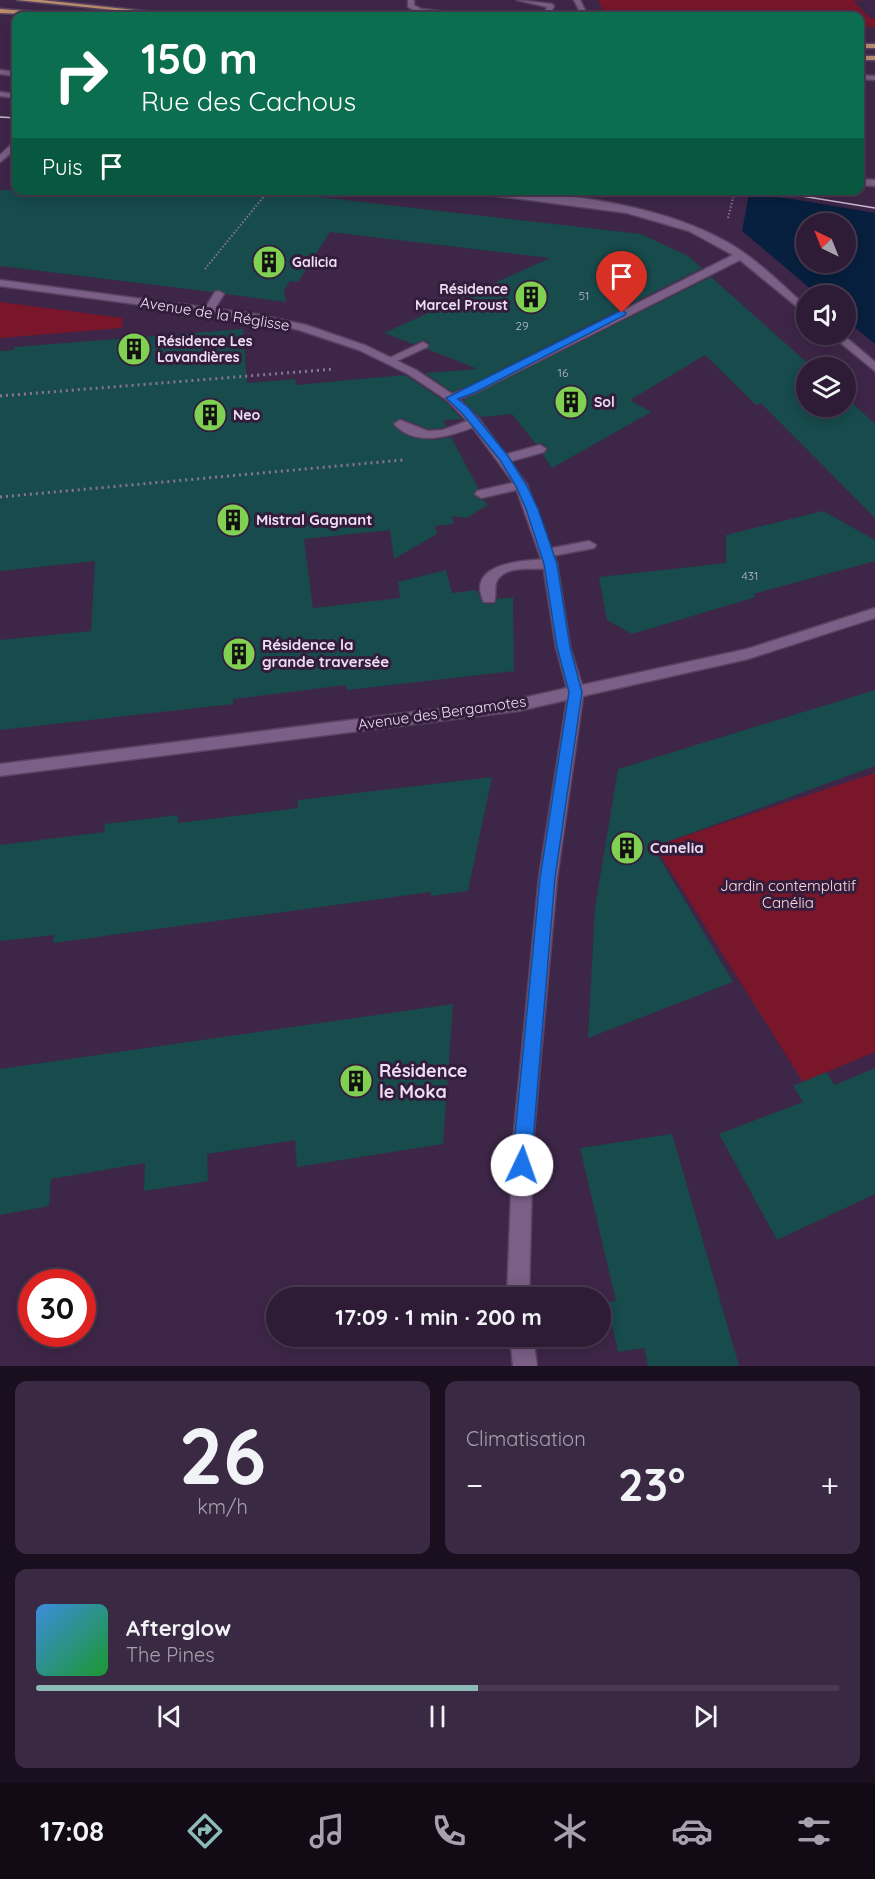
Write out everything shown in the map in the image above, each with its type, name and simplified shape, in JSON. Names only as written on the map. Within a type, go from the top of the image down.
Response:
[{"type":"main road","points":[[20,0],[146,12]]},
{"type":"street","points":[[520,0],[550,5],[548,12]]},
{"type":"street","points":[[410,1],[412,9],[431,12]]},
{"type":"street","points":[[0,159],[12,146]]},
{"type":"street","points":[[499,195],[648,214],[699,231],[739,256],[796,303]]},
{"type":"street","points":[[451,398],[472,390],[739,256]]},
{"type":"street","name":"Avenue de la Réglisse","points":[[0,283],[208,310],[302,327],[363,348],[392,360],[451,398],[475,422],[504,459],[521,486],[549,558],[563,647],[576,692],[548,878],[538,981],[523,1142],[518,1287]]},
{"type":"street","points":[[208,310],[219,294]]},
{"type":"street","points":[[392,360],[423,345]]},
{"type":"street","points":[[848,345],[875,368]]},
{"type":"street","points":[[400,424],[412,434],[429,435],[447,433],[475,422]]},
{"type":"street","points":[[504,459],[540,450]]},
{"type":"street","points":[[481,494],[521,486]]},
{"type":"street","points":[[489,600],[489,582],[496,572],[589,545]]},
{"type":"street","name":"Avenue des Bergamotes","points":[[0,770],[518,705],[748,654],[875,613]]},
{"type":"street","points":[[522,1347],[525,1366]]},
{"type":"path","points":[[186,307],[212,272],[203,271],[264,195]]},
{"type":"path","points":[[726,224],[734,195]]},
{"type":"path","points":[[0,396],[345,368]]},
{"type":"path","points":[[0,497],[412,459]]},
{"type":"green space","points":[[598,0],[866,0],[853,1],[864,12],[604,12]]},
{"type":"green space","points":[[864,12],[870,18],[875,18],[875,27],[864,27]]},
{"type":"green space","points":[[0,302],[123,318],[122,328],[0,338]]},
{"type":"green space","name":"Jardin contemplatif Canélia","points":[[875,773],[875,1052],[803,1082],[655,846]]},
{"type":"water","points":[[749,195],[793,199],[875,213],[875,344],[856,328],[856,285],[806,285],[742,231]]},
{"type":"building","points":[[0,190],[12,190],[12,195],[303,195],[641,234],[688,256],[702,268],[452,392],[425,373],[478,369],[427,349],[430,344],[424,340],[413,344],[384,333],[550,258],[330,232],[298,282],[290,281],[284,289],[286,302],[226,294],[218,289],[212,292],[0,266]]},
{"type":"building","points":[[711,277],[801,357],[796,357],[796,417],[856,417],[856,406],[875,424],[875,518],[761,403],[756,405],[705,355],[630,400],[651,412],[552,468],[543,455],[548,450],[547,447],[541,443],[536,444],[512,414],[480,417],[463,400]]},
{"type":"building","points":[[243,329],[247,383],[295,379],[296,385],[405,375],[446,402],[462,419],[443,420],[446,426],[443,428],[428,429],[401,418],[392,424],[402,433],[413,438],[435,440],[451,437],[478,488],[473,494],[488,505],[466,518],[452,516],[454,524],[435,526],[437,534],[394,559],[390,530],[304,539],[313,608],[400,598],[398,582],[446,570],[452,593],[476,590],[484,604],[494,604],[497,599],[513,597],[514,671],[347,690],[346,685],[233,699],[233,704],[0,730],[0,640],[91,631],[95,561],[0,571],[0,351],[14,350],[14,347]]},
{"type":"building","points":[[823,511],[875,540],[875,561],[753,594],[756,597],[632,634],[607,620],[599,577],[726,563],[726,535]]},
{"type":"building","name":"Canelia","points":[[875,690],[875,766],[653,847],[733,982],[588,1038],[595,908],[618,769]]},
{"type":"building","points":[[492,777],[468,891],[431,896],[431,892],[53,943],[54,935],[0,941],[0,845],[104,832],[105,824],[178,815],[178,823],[298,808],[298,800]]},
{"type":"building","name":"Résidence le Moka","points":[[453,1004],[443,1144],[297,1167],[295,1140],[207,1154],[208,1181],[144,1191],[145,1163],[51,1179],[49,1206],[0,1215],[0,1069]]},
{"type":"building","points":[[875,1068],[875,1194],[777,1240],[719,1134],[803,1102],[793,1086],[826,1072],[835,1085]]},
{"type":"building","points":[[672,1134],[739,1366],[648,1366],[644,1348],[618,1352],[611,1320],[611,1302],[616,1301],[580,1148]]},
{"type":"tram line","points":[[0,117],[12,118]]},
{"type":"tram line","points":[[796,195],[875,208]]},
{"type":"place","name":"Galicia","points":[[269,262]]},
{"type":"place","name":"Résidence Marcel Proust","points":[[531,297]]},
{"type":"place","name":"Résidence Les Lavandières","points":[[134,349]]},
{"type":"place","name":"Sol","points":[[571,402]]},
{"type":"place","name":"Neo","points":[[210,415]]},
{"type":"place","name":"Mistral Gagnant","points":[[233,520]]},
{"type":"place","name":"Résidence la grande traversée","points":[[239,654]]},
{"type":"place","name":"Canelia","points":[[627,848]]},
{"type":"place","name":"Résidence le Moka","points":[[356,1081]]},
{"type":"route","points":[[522,1165],[548,878],[576,692],[563,647],[550,564],[532,509],[504,459],[466,411],[451,398],[472,390],[622,313]]}]
